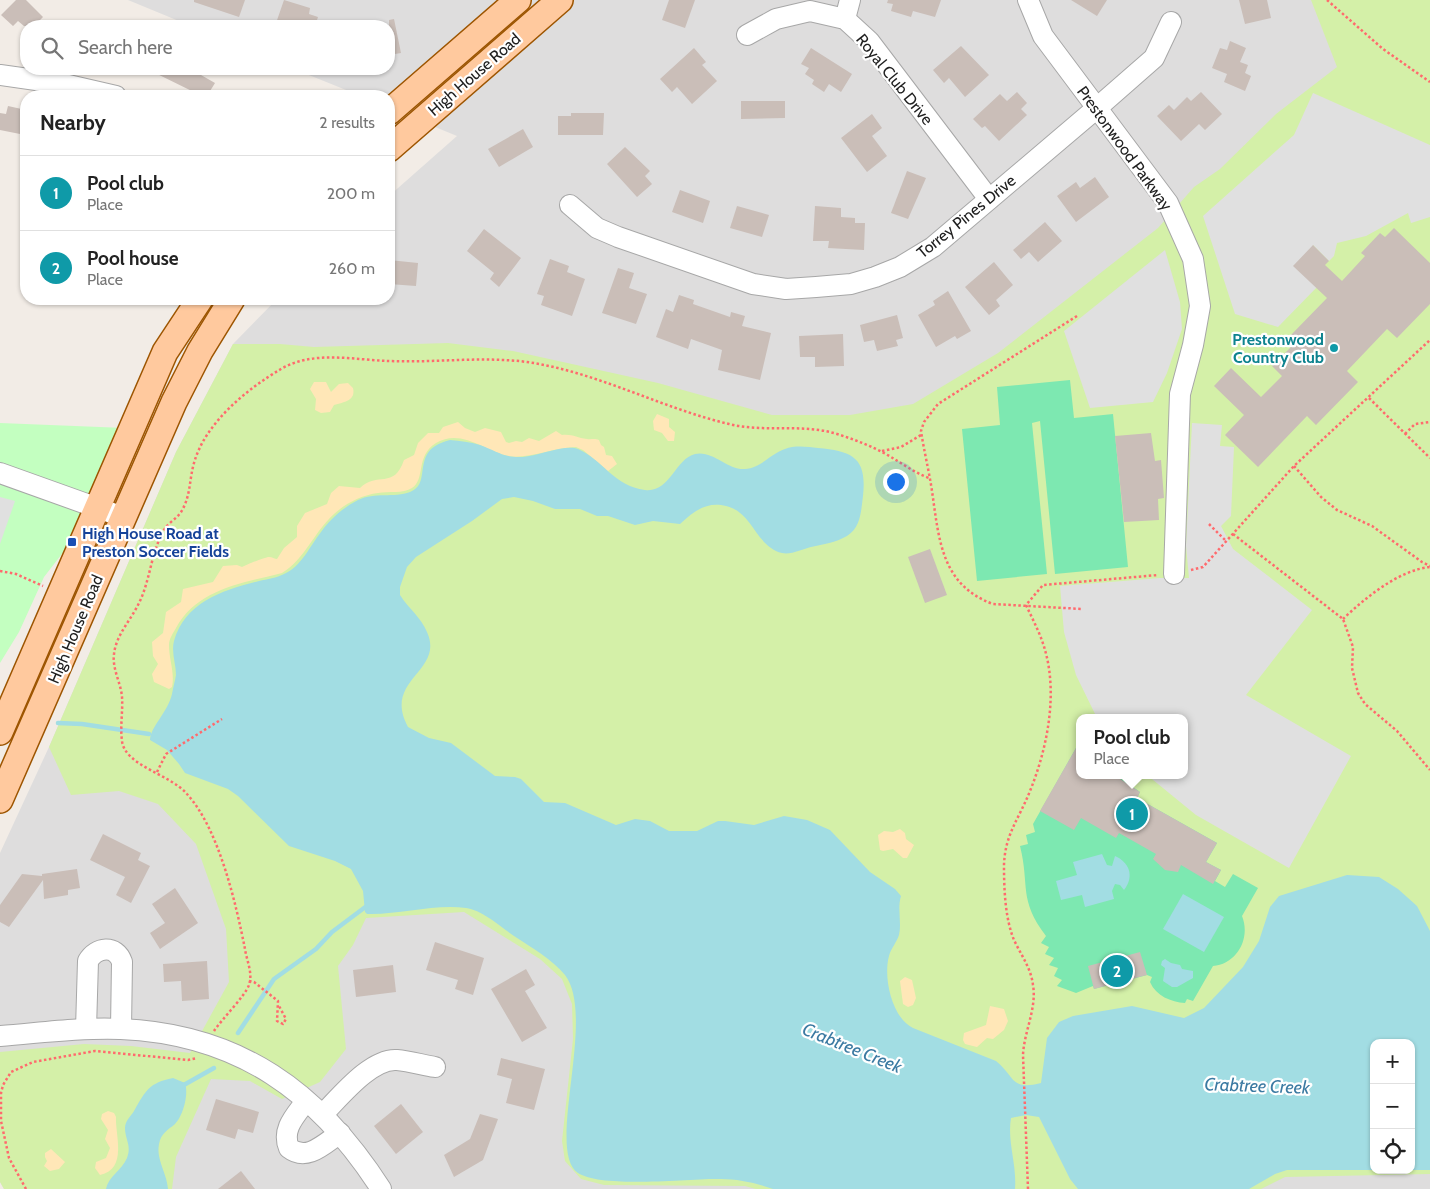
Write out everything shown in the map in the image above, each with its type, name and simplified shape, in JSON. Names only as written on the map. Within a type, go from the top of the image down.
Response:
[{"type":"main road","name":"High House Road","points":[[395,107],[518,0]]},
{"type":"main road","name":"High House Road","points":[[395,144],[560,0]]},
{"type":"main road","name":"High House Road","points":[[0,732],[165,352],[196,305]]},
{"type":"main road","name":"High House Road","points":[[0,800],[123,517],[192,368],[229,305]]},
{"type":"street","name":"Prestonwood Parkway","points":[[1028,0],[1043,36],[1168,203],[1193,259],[1200,306],[1193,345],[1180,394],[1174,574]]},
{"type":"street","name":"Royal Club Drive","points":[[747,35],[776,19],[812,5],[847,10],[989,199]]},
{"type":"street","name":"Torrey Pines Drive","points":[[570,205],[597,228],[618,238],[753,284],[786,289],[852,284],[900,267],[933,247],[1154,58],[1171,22]]},
{"type":"street","points":[[0,76],[64,84],[90,90]]},
{"type":"street","points":[[0,473],[123,517]]},
{"type":"street","points":[[86,1029],[88,961],[92,954],[103,949],[114,951],[119,955],[122,962],[121,1029]]},
{"type":"street","points":[[0,1036],[86,1029],[121,1029],[170,1034],[223,1050],[260,1066],[323,1114],[362,1160],[381,1189]]},
{"type":"street","points":[[323,1114],[367,1072],[381,1063],[396,1060],[435,1067]]},
{"type":"street","points":[[306,1101],[287,1130],[285,1139],[288,1148],[302,1154],[314,1152],[340,1133]]},
{"type":"path","points":[[1327,0],[1383,48],[1430,82]]},
{"type":"path","points":[[1077,316],[938,404],[924,422],[921,435],[938,536],[947,562],[968,591],[987,601],[1082,609]]},
{"type":"path","points":[[1026,605],[1042,585],[1174,574],[1202,567],[1294,466],[1430,340]]},
{"type":"path","points":[[210,1036],[228,1011],[248,989],[251,974],[238,912],[202,815],[186,792],[168,777],[130,757],[122,743],[122,694],[113,658],[117,640],[141,599],[157,544],[167,526],[180,514],[191,488],[194,462],[209,433],[230,408],[285,367],[303,360],[324,358],[418,362],[462,358],[529,362],[589,377],[668,406],[732,425],[775,430],[809,428],[832,433],[881,452],[929,478]]},
{"type":"path","points":[[1369,398],[1430,458]]},
{"type":"path","points":[[1405,434],[1415,424],[1430,422]]},
{"type":"path","points":[[881,452],[901,447],[921,435]]},
{"type":"path","points":[[1294,466],[1321,497],[1337,510],[1372,526],[1430,566]]},
{"type":"path","points":[[1209,524],[1226,541]]},
{"type":"path","points":[[1233,534],[1343,620],[1353,647],[1352,668],[1358,693],[1365,704],[1398,731],[1430,770]]},
{"type":"path","points":[[1343,620],[1382,588],[1418,568],[1430,566]]},
{"type":"path","points":[[0,572],[16,574],[44,587]]},
{"type":"path","points":[[1026,605],[1046,651],[1050,684],[1050,709],[1038,771],[1007,840],[1005,852],[1004,875],[1010,924],[1014,939],[1031,975],[1034,987],[1034,999],[1024,1037],[1023,1084],[1028,1189]]},
{"type":"path","points":[[157,772],[166,754],[222,719]]},
{"type":"path","points":[[249,981],[254,982],[278,1001],[286,1019],[283,1024],[277,1021],[279,1006]]},
{"type":"path","points":[[26,1189],[9,1158],[1,1121],[2,1085],[17,1068],[53,1058],[96,1051],[188,1060],[196,1059],[202,1053]]},
{"type":"shaded area","name":"Prestonwood Country Club","points":[[128,0],[1430,0],[1430,1189],[4,1189],[0,1182],[0,853],[49,747],[176,452],[233,344],[271,305],[395,305],[395,191],[457,136],[395,110],[395,90],[346,90],[309,75],[395,75],[395,20],[176,20]]},
{"type":"shaded area","points":[[1313,93],[1430,145],[1430,217],[1411,223],[1408,213],[1366,236],[1337,243],[1334,256],[1329,261],[1313,245],[1317,287],[1278,327],[1235,314],[1203,216],[1294,135]]},
{"type":"shaded area","points":[[1165,250],[1180,302],[1182,329],[1167,373],[1153,402],[1090,408],[1064,331]]},
{"type":"shaded area","points":[[1192,423],[1222,425],[1220,446],[1234,447],[1231,516],[1221,526],[1233,549],[1312,610],[1246,695],[1351,756],[1289,868],[1196,815],[1152,779],[1188,779],[1188,714],[1095,714],[1076,675],[1064,632],[1060,586],[1160,578],[1189,578],[1186,546]]},
{"type":"shaded area","points":[[0,497],[15,501],[0,544]]},
{"type":"green space","name":"Prestonwood Country Club","points":[[1311,0],[1430,0],[1430,1174],[1285,1177],[1261,1189],[756,1189],[745,1186],[604,1185],[581,1179],[565,1161],[562,1141],[573,1039],[572,1004],[562,979],[540,959],[464,912],[366,918],[353,945],[338,966],[346,1049],[320,1082],[282,1099],[250,1081],[211,1079],[176,1157],[172,1189],[4,1189],[0,1182],[0,1052],[84,1044],[131,1046],[190,1053],[229,982],[226,929],[196,844],[158,804],[119,791],[71,795],[49,747],[176,452],[233,344],[280,344],[314,347],[448,343],[513,351],[658,383],[772,415],[850,415],[913,404],[998,353],[1158,228],[1194,187],[1220,169],[1276,114],[1337,67]]},
{"type":"green space","points":[[1070,380],[1074,418],[1113,414],[1128,567],[1055,574],[1040,421],[1032,423],[1047,574],[977,581],[962,429],[1000,425],[997,387]]},
{"type":"green space","points":[[0,423],[125,428],[68,546],[44,577],[19,632],[0,663]]},
{"type":"green space","points":[[1076,748],[1076,779],[1122,779],[1140,792],[1137,798],[1217,843],[1206,862],[1221,870],[1215,881],[1225,887],[1233,874],[1258,888],[1242,916],[1245,933],[1240,949],[1229,960],[1213,966],[1193,1001],[1187,999],[1185,1003],[1169,1000],[1160,995],[1150,982],[1152,977],[1147,975],[1094,989],[1093,986],[1076,993],[1057,986],[1062,980],[1054,976],[1058,968],[1049,965],[1054,958],[1045,954],[1049,947],[1041,943],[1046,936],[1032,912],[1026,892],[1020,846],[1028,844],[1026,835],[1035,832],[1033,824]]},
{"type":"sand","points":[[314,382],[326,382],[331,392],[339,384],[348,383],[353,388],[353,396],[345,402],[334,405],[330,412],[321,413],[315,410],[316,399],[310,389]]},
{"type":"sand","points":[[657,414],[669,419],[669,427],[675,432],[674,441],[668,441],[662,433],[654,430],[653,421]]},
{"type":"sand","points":[[458,422],[465,428],[475,432],[485,428],[501,432],[506,442],[509,443],[522,442],[529,438],[539,441],[556,431],[562,435],[597,439],[604,447],[606,455],[612,456],[617,464],[608,471],[583,450],[576,447],[515,457],[499,453],[464,439],[445,439],[436,443],[425,454],[419,479],[412,488],[400,492],[372,494],[349,503],[327,521],[297,560],[282,573],[222,590],[196,604],[185,615],[170,641],[172,687],[169,689],[154,682],[152,674],[158,664],[153,656],[152,642],[163,633],[166,612],[181,602],[183,589],[213,582],[223,566],[237,565],[242,567],[267,557],[277,559],[284,548],[297,537],[297,526],[305,513],[327,504],[331,493],[339,486],[360,488],[366,483],[390,478],[400,469],[404,460],[414,455],[418,443],[428,433],[439,433],[443,427]]},
{"type":"sand","points":[[900,829],[905,833],[906,839],[914,845],[907,858],[903,858],[893,849],[880,850],[878,835],[884,831],[893,832]]},
{"type":"sand","points":[[905,977],[912,980],[916,998],[913,1005],[908,1007],[903,1004],[900,981]]},
{"type":"sand","points":[[990,1006],[1004,1009],[1008,1021],[1004,1030],[993,1039],[987,1038],[977,1047],[965,1044],[963,1040],[964,1033],[986,1025]]},
{"type":"sand","points":[[108,1111],[114,1113],[116,1117],[117,1159],[109,1172],[100,1175],[95,1168],[96,1162],[106,1158],[110,1148],[105,1139],[108,1130],[101,1119],[102,1114]]},
{"type":"sand","points":[[51,1149],[65,1162],[59,1169],[50,1171],[44,1166],[47,1161],[45,1153]]},
{"type":"water","name":"Crabtree Creek","points":[[450,440],[465,442],[516,457],[566,448],[578,449],[595,459],[625,483],[634,488],[645,490],[654,490],[661,486],[682,462],[695,454],[708,455],[732,467],[745,469],[756,466],[780,451],[793,447],[830,449],[849,455],[856,459],[860,465],[864,483],[862,507],[858,523],[847,536],[834,542],[793,553],[782,553],[766,544],[735,509],[726,506],[713,505],[701,508],[680,524],[653,521],[635,525],[608,516],[597,516],[580,509],[555,509],[514,497],[502,499],[416,557],[407,567],[400,587],[400,595],[418,617],[427,632],[430,646],[428,657],[407,686],[403,698],[402,711],[408,727],[429,738],[451,743],[495,776],[521,779],[544,802],[565,803],[616,825],[635,819],[650,821],[669,831],[697,831],[718,821],[754,825],[784,816],[807,820],[830,830],[870,872],[895,889],[901,896],[899,935],[891,950],[887,965],[888,986],[900,1016],[913,1028],[996,1061],[1014,1081],[1024,1085],[1041,1083],[1047,1038],[1059,1022],[1073,1016],[1132,1006],[1184,1018],[1204,1008],[1243,967],[1259,941],[1270,907],[1279,896],[1347,875],[1379,877],[1398,889],[1417,906],[1430,931],[1430,1170],[1415,1170],[1415,1039],[1370,1039],[1370,1170],[1287,1170],[1275,1174],[1249,1189],[1078,1189],[1070,1179],[1039,1117],[1026,1115],[1011,1118],[1010,1136],[1015,1171],[1015,1189],[773,1189],[727,1179],[626,1182],[590,1178],[578,1173],[569,1160],[567,1139],[576,1021],[573,995],[565,975],[560,969],[491,919],[472,909],[441,907],[367,914],[365,912],[363,891],[351,869],[335,861],[289,846],[238,796],[228,789],[185,773],[167,750],[150,740],[153,730],[170,701],[176,675],[174,641],[179,628],[187,616],[196,607],[219,594],[290,571],[305,556],[329,522],[358,500],[371,496],[404,494],[417,488],[425,458],[429,451],[437,445]]},
{"type":"water","points":[[1102,854],[1107,865],[1112,866],[1115,856],[1127,866],[1130,875],[1124,890],[1120,885],[1115,884],[1112,891],[1114,899],[1085,907],[1082,895],[1061,900],[1056,881],[1077,875],[1073,862]]},
{"type":"water","points":[[1183,894],[1224,917],[1204,952],[1163,929]]},
{"type":"water","points":[[1165,959],[1180,965],[1182,969],[1193,971],[1193,978],[1177,987],[1172,987],[1163,981],[1165,968],[1161,965]]},
{"type":"water","points":[[173,1078],[185,1083],[186,1093],[178,1120],[163,1134],[159,1144],[160,1161],[168,1189],[106,1189],[109,1181],[127,1158],[129,1146],[125,1125],[127,1121],[149,1088],[158,1082]]},
{"type":"building","points":[[16,0],[26,0],[43,17],[40,20],[20,20],[20,23],[18,21],[13,26],[1,15]]},
{"type":"building","points":[[194,0],[245,0],[239,17],[194,2]]},
{"type":"building","points":[[284,0],[310,8],[309,14],[318,17],[317,20],[277,20]]},
{"type":"building","points":[[669,0],[695,0],[685,28],[662,20]]},
{"type":"building","points":[[888,0],[941,0],[935,17],[913,11],[911,17],[891,11],[893,4],[887,3]]},
{"type":"building","points":[[1071,0],[1107,0],[1097,16]]},
{"type":"building","points":[[1239,0],[1267,0],[1271,18],[1245,24]]},
{"type":"building","points":[[395,24],[401,53],[395,54]]},
{"type":"building","points":[[1230,41],[1246,48],[1240,62],[1248,65],[1245,73],[1251,76],[1245,91],[1224,82],[1227,74],[1212,68],[1220,48],[1227,50]]},
{"type":"building","points":[[961,46],[989,75],[965,97],[949,78],[944,83],[933,70]]},
{"type":"building","points":[[694,48],[706,62],[702,65],[717,81],[692,104],[677,87],[672,92],[660,79]]},
{"type":"building","points":[[811,48],[852,74],[841,92],[829,84],[824,92],[812,84],[814,80],[805,74],[809,68],[801,64]]},
{"type":"building","points":[[159,75],[201,75],[215,83],[211,90],[190,90]]},
{"type":"building","points":[[1017,92],[1027,103],[1021,109],[1027,115],[999,141],[985,126],[982,128],[973,119],[1000,94],[1007,101]]},
{"type":"building","points":[[1201,92],[1222,114],[1205,130],[1199,124],[1181,141],[1157,116],[1169,105],[1174,110],[1187,97],[1191,101]]},
{"type":"building","points":[[741,101],[785,101],[785,118],[741,119]]},
{"type":"building","points":[[8,106],[20,109],[20,134],[0,130],[0,113],[6,114]]},
{"type":"building","points":[[571,113],[604,113],[603,135],[558,135],[558,116],[571,116]]},
{"type":"building","points":[[872,114],[882,128],[872,136],[887,156],[867,172],[841,138]]},
{"type":"building","points":[[523,129],[533,147],[499,167],[488,149]]},
{"type":"building","points":[[625,147],[650,171],[645,176],[652,184],[637,197],[607,164]]},
{"type":"building","points":[[907,171],[926,178],[908,219],[891,213]]},
{"type":"building","points":[[1095,177],[1109,197],[1076,222],[1057,196],[1076,182],[1080,188]]},
{"type":"building","points":[[680,190],[710,201],[703,223],[672,212]]},
{"type":"building","points":[[737,206],[769,215],[762,237],[730,228]]},
{"type":"building","points":[[815,206],[841,208],[841,217],[855,218],[855,223],[865,223],[864,250],[828,248],[829,241],[813,241]]},
{"type":"building","points":[[1045,222],[1062,241],[1038,262],[1029,252],[1021,259],[1013,250]]},
{"type":"building","name":"Prestonwood Country Club","points":[[1394,228],[1430,263],[1430,304],[1397,338],[1387,329],[1347,371],[1358,382],[1316,425],[1307,416],[1258,467],[1225,435],[1244,415],[1214,386],[1231,368],[1261,397],[1282,376],[1272,366],[1297,341],[1290,336],[1327,298],[1293,266],[1313,245],[1329,261],[1325,265],[1342,281],[1365,256],[1361,253],[1380,233],[1385,237]]},
{"type":"building","points":[[484,229],[521,258],[499,287],[490,279],[494,273],[467,251]]},
{"type":"building","points":[[550,259],[569,266],[567,272],[585,279],[572,316],[541,305],[544,296],[537,294]]},
{"type":"building","points":[[395,261],[418,263],[416,286],[395,284]]},
{"type":"building","points":[[994,262],[1013,285],[996,300],[1000,306],[989,315],[965,287]]},
{"type":"building","points":[[618,268],[634,273],[629,288],[647,294],[636,324],[602,313]]},
{"type":"building","points":[[948,291],[971,331],[957,339],[955,336],[936,347],[918,315],[935,305],[933,301]]},
{"type":"building","points":[[679,295],[694,300],[693,304],[730,317],[731,312],[745,316],[742,326],[771,333],[760,380],[718,370],[722,350],[691,339],[688,349],[656,337],[666,309],[673,312]]},
{"type":"building","points":[[897,315],[903,338],[896,340],[898,346],[877,351],[874,340],[864,342],[860,325]]},
{"type":"building","points":[[843,334],[844,366],[815,367],[815,357],[800,357],[799,336]]},
{"type":"building","points":[[1151,433],[1155,461],[1161,460],[1164,498],[1158,499],[1159,520],[1124,522],[1115,436]]},
{"type":"building","points":[[930,549],[947,595],[925,603],[908,557]]},
{"type":"building","points":[[1076,748],[1076,779],[1120,779],[1140,792],[1137,798],[1217,843],[1206,862],[1221,870],[1213,884],[1181,865],[1178,872],[1165,870],[1153,859],[1156,854],[1119,833],[1116,838],[1081,818],[1074,830],[1040,811]]},
{"type":"building","points":[[103,834],[141,853],[138,860],[150,866],[131,903],[116,895],[125,877],[90,860]]},
{"type":"building","points":[[77,869],[80,888],[68,890],[68,895],[44,899],[43,880],[9,927],[0,922],[0,905],[22,874],[42,876],[42,874]]},
{"type":"building","points":[[175,888],[198,923],[160,949],[150,933],[165,923],[152,904]]},
{"type":"building","points":[[435,942],[484,958],[473,995],[455,989],[458,980],[426,970]]},
{"type":"building","points":[[1140,952],[1147,975],[1094,989],[1088,966]]},
{"type":"building","points":[[207,961],[209,999],[182,1001],[181,981],[164,982],[163,964]]},
{"type":"building","points":[[393,965],[396,992],[356,997],[353,970]]},
{"type":"building","points":[[526,969],[535,985],[525,991],[547,1028],[522,1042],[491,989]]},
{"type":"building","points":[[501,1058],[545,1069],[534,1110],[506,1103],[512,1079],[497,1075]]},
{"type":"building","points":[[216,1099],[259,1112],[253,1133],[238,1129],[235,1139],[206,1130]]},
{"type":"building","points":[[401,1104],[423,1132],[396,1154],[374,1126]]},
{"type":"building","points":[[480,1114],[498,1119],[483,1160],[454,1177],[444,1155],[470,1139]]},
{"type":"building","points":[[241,1171],[255,1189],[218,1189]]},
{"type":"waterway","points":[[58,723],[82,724],[149,734]]},
{"type":"waterway","points":[[238,1033],[274,979],[316,949],[332,932],[368,905]]},
{"type":"waterway","points":[[182,1086],[214,1068]]},
{"type":"place","name":"Prestonwood Country Club","points":[[1334,348]]},
{"type":"place","name":"High House Road at Preston Soccer Fields","points":[[72,542]]},
{"type":"place","name":"Pool club","points":[[1132,814]]},
{"type":"place","name":"Pool house","points":[[1117,971]]}]
